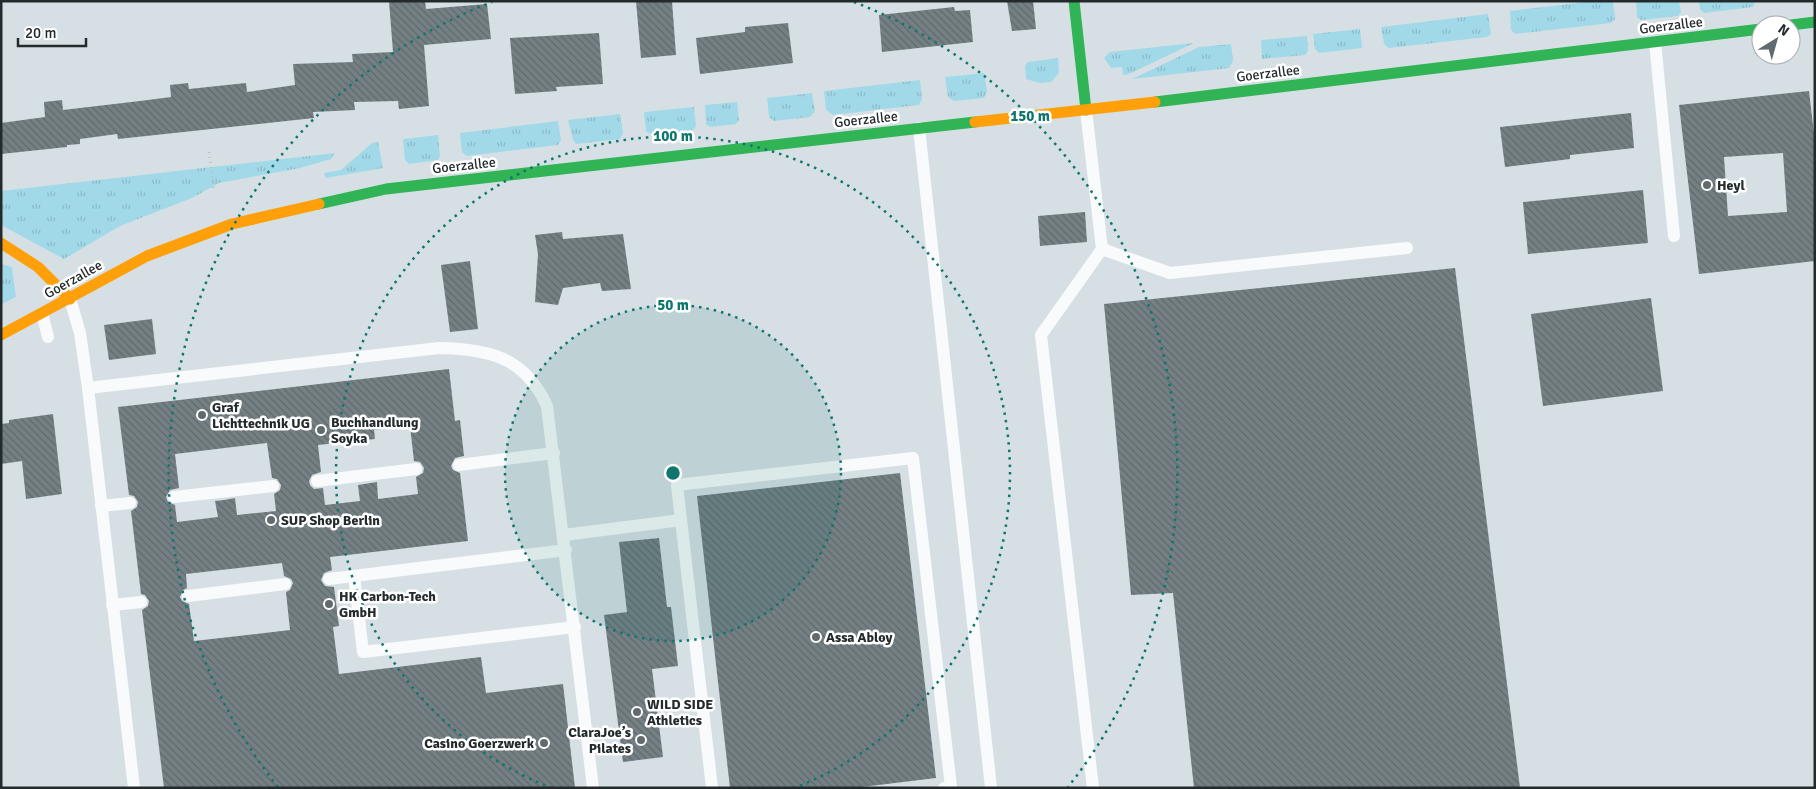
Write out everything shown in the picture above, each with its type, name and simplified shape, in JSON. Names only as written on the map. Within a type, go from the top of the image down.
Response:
[{"type":"main road","points":[[1074,1],[1086,110]]},
{"type":"main road","points":[[1801,24],[1815,22]]},
{"type":"main road","name":"Goerzallee","points":[[1,335],[147,256],[232,224],[378,191],[1086,110],[1751,30]]},
{"type":"main road","points":[[1,243],[16,250],[41,269],[70,299]]},
{"type":"lane","points":[[1655,42],[1674,236]]},
{"type":"lane","points":[[1086,110],[1102,249],[1040,335],[1093,788]]},
{"type":"lane","points":[[919,128],[991,788]]},
{"type":"lane","points":[[1102,249],[1170,274],[1408,248]]},
{"type":"lane","points":[[70,299],[80,333],[88,388],[134,788]]},
{"type":"lane","points":[[42,313],[48,337]]},
{"type":"lane","points":[[88,388],[439,348],[467,348],[487,352],[525,372],[538,386],[547,406],[594,788]]},
{"type":"lane","points":[[459,464],[554,453]]},
{"type":"lane","points":[[712,788],[677,485],[913,458],[951,787],[944,788]]},
{"type":"lane","points":[[317,481],[416,469]]},
{"type":"lane","points":[[174,497],[273,486]]},
{"type":"lane","points":[[101,506],[130,503]]},
{"type":"lane","points":[[564,534],[681,520]]},
{"type":"lane","points":[[329,579],[566,550]]},
{"type":"lane","points":[[354,576],[363,652],[575,627]]},
{"type":"lane","points":[[188,596],[285,584]]},
{"type":"lane","points":[[112,605],[142,602]]},
{"type":"path","points":[[209,152],[214,191]]},
{"type":"green space","points":[[1595,1],[1613,1],[1615,19],[1611,23],[1515,34],[1511,30],[1510,11]]},
{"type":"green space","points":[[1636,1],[1679,1],[1681,12],[1678,16],[1641,20],[1637,17]]},
{"type":"green space","points":[[1699,1],[1755,1],[1753,7],[1704,13],[1700,9]]},
{"type":"green space","points":[[1488,14],[1491,34],[1487,37],[1389,48],[1384,44],[1381,27]]},
{"type":"green space","points":[[1360,29],[1362,48],[1319,53],[1315,49],[1313,34]]},
{"type":"green space","points":[[1307,36],[1308,51],[1305,55],[1262,59],[1261,40]]},
{"type":"green space","points":[[1194,43],[1129,74],[1123,75],[1122,67],[1111,68],[1104,58],[1110,52]]},
{"type":"green space","points":[[1231,44],[1233,61],[1229,68],[1132,79],[1199,47]]},
{"type":"green space","points":[[1058,58],[1059,73],[1051,82],[1040,83],[1026,79],[1025,66],[1028,62]]},
{"type":"green space","points":[[984,73],[987,91],[984,98],[954,101],[948,97],[945,77]]},
{"type":"green space","points":[[920,80],[922,99],[919,105],[833,115],[826,110],[824,91]]},
{"type":"green space","points":[[812,93],[815,111],[810,117],[774,121],[769,117],[767,98]]},
{"type":"green space","points":[[737,102],[739,120],[736,124],[710,127],[706,124],[705,105]]},
{"type":"green space","points":[[694,107],[696,126],[693,130],[652,135],[646,131],[644,112]]},
{"type":"green space","points":[[620,114],[623,133],[620,139],[576,144],[573,140],[568,120]]},
{"type":"green space","points":[[558,121],[561,140],[558,145],[467,156],[462,152],[460,133]]},
{"type":"green space","points":[[438,135],[440,156],[438,160],[409,164],[405,160],[403,139]]},
{"type":"green space","points":[[378,142],[383,168],[326,178],[324,173],[341,170],[372,143]]},
{"type":"green space","points":[[335,153],[331,159],[300,168],[219,183],[192,198],[120,226],[64,259],[1,225],[1,191]]},
{"type":"green space","points":[[1,264],[12,267],[16,297],[2,304]]},
{"type":"building","points":[[389,1],[425,1],[426,9],[487,4],[491,39],[424,45],[429,106],[399,109],[398,101],[354,102],[355,110],[313,112],[314,118],[118,139],[117,134],[80,139],[80,144],[67,145],[67,147],[1,154],[1,123],[45,117],[44,102],[62,100],[63,110],[171,97],[170,85],[188,83],[189,89],[246,83],[247,92],[295,85],[293,64],[353,62],[352,54],[393,52]]},
{"type":"building","points":[[636,1],[672,1],[676,55],[641,58]]},
{"type":"building","points":[[1007,1],[1033,1],[1036,29],[1012,31]]},
{"type":"building","points":[[954,7],[955,11],[970,10],[973,42],[882,52],[879,15]]},
{"type":"building","points":[[788,23],[793,63],[700,74],[696,38],[745,32],[745,27]]},
{"type":"building","points":[[599,33],[603,84],[556,87],[557,91],[515,94],[510,38]]},
{"type":"building","name":"Heyl","points":[[1809,91],[1815,143],[1815,261],[1699,274],[1679,105]],"holes":[[[1783,153],[1787,212],[1728,216],[1724,157]]]},
{"type":"building","points":[[1631,113],[1634,148],[1570,155],[1570,159],[1505,167],[1500,127]]},
{"type":"building","points":[[1643,190],[1648,243],[1528,254],[1523,202]]},
{"type":"building","points":[[1085,212],[1087,242],[1040,246],[1038,216]]},
{"type":"building","points":[[562,232],[563,239],[623,234],[631,289],[602,291],[600,283],[563,288],[558,305],[535,302],[538,254],[535,235]]},
{"type":"building","points":[[470,261],[478,329],[450,332],[441,265]]},
{"type":"building","points":[[1455,268],[1520,788],[1194,788],[1173,593],[1131,595],[1104,304]]},
{"type":"building","points":[[1651,298],[1663,391],[1543,406],[1531,314]]},
{"type":"building","points":[[152,319],[156,354],[109,360],[104,325]]},
{"type":"building","points":[[449,369],[455,421],[460,420],[464,456],[455,458],[451,466],[453,470],[460,473],[468,541],[330,557],[332,570],[324,573],[321,580],[325,586],[334,587],[339,626],[333,627],[339,674],[481,657],[486,693],[563,684],[575,788],[164,788],[142,610],[148,606],[149,601],[145,595],[141,594],[131,511],[137,507],[138,502],[134,496],[129,495],[118,407]],"holes":[[[410,426],[414,461],[420,462],[424,468],[423,473],[416,477],[418,494],[378,499],[377,482],[358,485],[360,501],[325,505],[323,488],[314,489],[310,485],[309,481],[312,475],[321,472],[318,445],[375,439],[374,430]],[[267,443],[272,478],[277,479],[281,485],[280,490],[274,494],[276,511],[237,515],[235,498],[215,501],[218,517],[177,522],[175,505],[168,502],[166,497],[170,490],[179,488],[175,454]],[[282,563],[284,576],[291,579],[293,583],[290,590],[286,592],[290,630],[194,641],[189,604],[182,601],[180,597],[183,590],[187,588],[186,574]]]},
{"type":"building","points":[[53,414],[62,494],[26,499],[22,461],[1,464],[1,424],[9,423],[9,420]]},
{"type":"building","name":"Assa Abloy","points":[[900,473],[936,778],[854,788],[730,788],[697,496]]},
{"type":"building","points":[[659,538],[667,607],[671,607],[678,666],[652,669],[663,757],[623,762],[604,615],[627,612],[619,542]]},
{"type":"traffic: fast","points":[[1074,1],[1086,110]]},
{"type":"traffic: fast","points":[[1801,24],[1815,22]]},
{"type":"traffic: fast","points":[[1155,102],[1751,30]]},
{"type":"traffic: fast","points":[[319,204],[386,189],[975,122]]},
{"type":"traffic: slow","points":[[975,122],[1155,102]]},
{"type":"traffic: slow","points":[[1,335],[147,256],[232,224],[319,204]]},
{"type":"traffic: slow","points":[[1,243],[38,267],[70,299]]},
{"type":"place","name":"Heyl","points":[[1707,185]]},
{"type":"place","name":"Graf Lichttechnik UG","points":[[202,415]]},
{"type":"place","name":"Buchhandlung Soyka","points":[[321,430]]},
{"type":"place","name":"SUP Shop Berlin","points":[[271,520]]},
{"type":"place","name":"HK Carbon-Tech GmbH","points":[[329,604]]},
{"type":"place","name":"Assa Abloy","points":[[816,637]]},
{"type":"place","name":"WILD SIDE Athletics","points":[[637,712]]},
{"type":"place","name":"ClaraJoe’s Pilates","points":[[641,740]]},
{"type":"place","name":"Casino Goerzwerk","points":[[544,743]]}]
